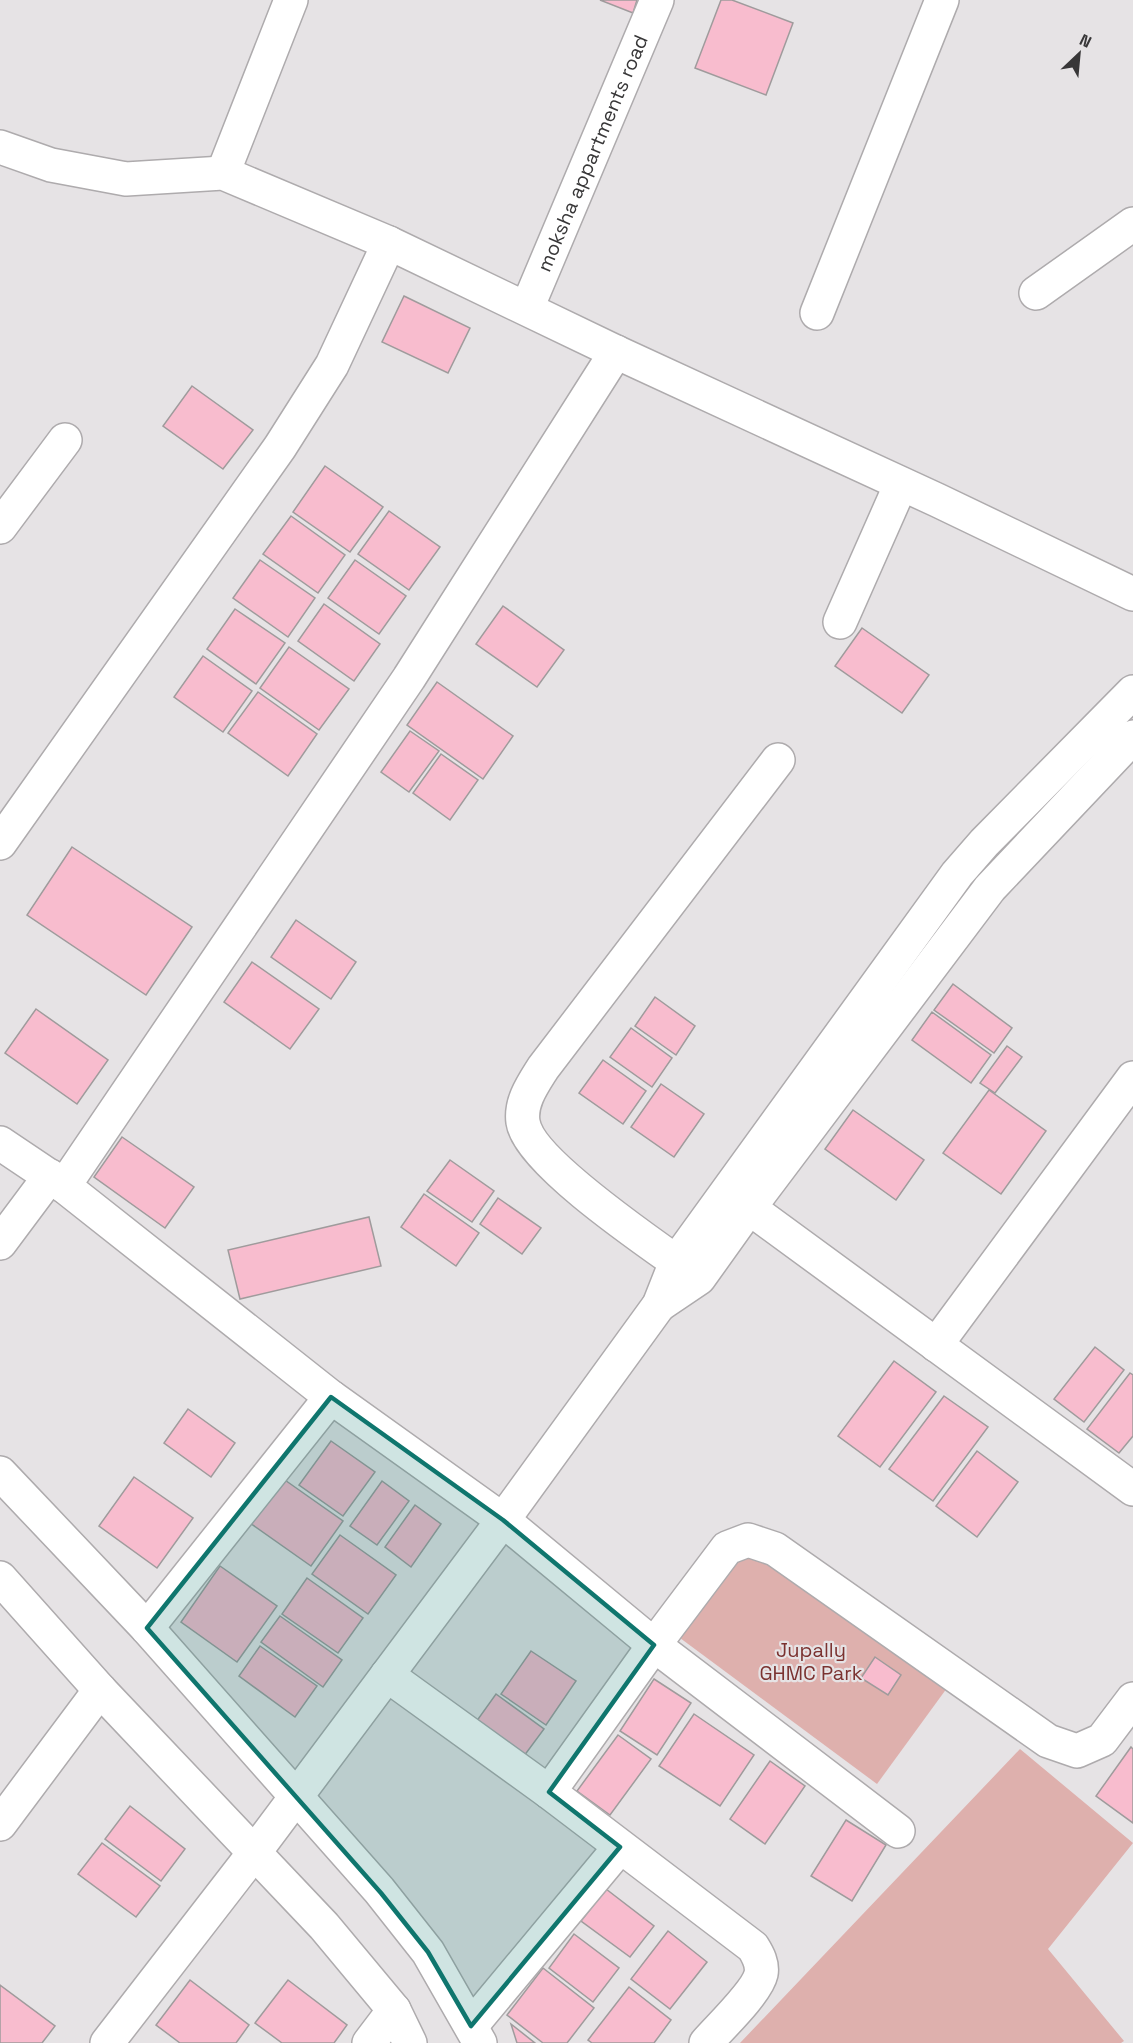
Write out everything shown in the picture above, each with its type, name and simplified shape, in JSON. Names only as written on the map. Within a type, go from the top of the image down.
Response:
[{"type":"street","points":[[223,173],[291,0]]},
{"type":"street","name":"moksha appartments road","points":[[527,308],[657,0]]},
{"type":"street","points":[[817,313],[942,0]]},
{"type":"street","points":[[0,147],[51,165],[126,179],[223,173],[389,243],[1133,594]]},
{"type":"street","points":[[1036,293],[1133,224]]},
{"type":"street","points":[[0,843],[279,447],[332,365],[389,243]]},
{"type":"street","points":[[0,1243],[57,1181],[409,678],[616,352]]},
{"type":"street","points":[[0,527],[65,440]]},
{"type":"street","points":[[840,622],[901,484]]},
{"type":"street","points":[[107,2043],[254,1853],[503,1520],[659,1305],[688,1270],[957,874],[984,843],[1133,692]]},
{"type":"street","points":[[737,1199],[990,888],[1127,751]]},
{"type":"street","points":[[688,1270],[569,1182],[533,1144],[523,1124],[523,1104],[543,1068],[778,760]]},
{"type":"street","points":[[936,1345],[1133,1078]]},
{"type":"street","points":[[0,1143],[57,1181],[331,1396],[503,1520],[654,1645],[898,1831]]},
{"type":"street","points":[[737,1199],[1132,1488]]},
{"type":"street","points":[[147,1628],[331,1396]]},
{"type":"street","points":[[0,1473],[147,1628],[381,1893],[428,1952],[475,2035],[621,1847]]},
{"type":"street","points":[[549,1792],[654,1645],[727,1548],[748,1540],[775,1549],[1048,1741],[1077,1751],[1102,1740],[1133,1699]]},
{"type":"street","points":[[0,1578],[99,1690],[324,1926],[394,2010],[410,2043]]},
{"type":"street","points":[[387,1675],[549,1792],[753,1947],[759,1958],[761,1972],[755,1987],[705,2043]]},
{"type":"street","points":[[0,1824],[99,1690]]},
{"type":"street","points":[[369,2043],[394,2010]]},
{"type":"highlighted area","points":[[331,1397],[503,1520],[654,1645],[549,1792],[620,1847],[471,2026],[428,1952],[381,1893],[147,1628]]},
{"type":"green space","name":"Jupally GHMC Park","points":[[746,1540],[947,1688],[877,1784],[676,1635]]},
{"type":"green space","points":[[1020,1749],[1133,1843],[1048,1949],[1124,2041],[1121,2043],[740,2043]]},
{"type":"building","points":[[600,0],[637,0],[633,13]]},
{"type":"building","points":[[721,0],[732,0],[793,23],[766,95],[695,68]]},
{"type":"building","points":[[404,296],[470,328],[448,373],[382,342]]},
{"type":"building","points":[[192,386],[253,430],[223,469],[163,426]]},
{"type":"building","points":[[325,466],[383,507],[350,552],[293,512]]},
{"type":"building","points":[[389,511],[440,547],[409,590],[358,554]]},
{"type":"building","points":[[291,516],[345,555],[318,593],[263,554]]},
{"type":"building","points":[[260,560],[315,598],[288,637],[233,598]]},
{"type":"building","points":[[355,560],[406,596],[379,634],[328,598]]},
{"type":"building","points":[[324,604],[380,644],[354,681],[298,641]]},
{"type":"building","points":[[503,606],[564,650],[537,687],[476,644]]},
{"type":"building","points":[[235,609],[285,643],[256,684],[207,649]]},
{"type":"building","points":[[862,628],[929,675],[902,713],[835,666]]},
{"type":"building","points":[[289,647],[349,689],[319,730],[260,688]]},
{"type":"building","points":[[203,656],[252,691],[223,732],[174,697]]},
{"type":"building","points":[[437,682],[513,736],[483,779],[407,725]]},
{"type":"building","points":[[258,692],[317,734],[288,776],[228,733]]},
{"type":"building","points":[[410,731],[439,751],[409,792],[381,772]]},
{"type":"building","points":[[441,754],[478,780],[450,820],[413,793]]},
{"type":"building","points":[[72,847],[192,927],[146,995],[27,915]]},
{"type":"building","points":[[296,920],[356,962],[331,999],[271,957]]},
{"type":"building","points":[[252,962],[319,1009],[290,1049],[224,1002]]},
{"type":"building","points":[[953,984],[1012,1028],[994,1053],[934,1010]]},
{"type":"building","points":[[655,997],[695,1026],[676,1055],[635,1026]]},
{"type":"building","points":[[36,1009],[108,1060],[77,1104],[5,1053]]},
{"type":"building","points":[[932,1012],[991,1055],[971,1083],[912,1040]]},
{"type":"building","points":[[631,1028],[672,1058],[652,1087],[610,1057]]},
{"type":"building","points":[[1007,1046],[1022,1057],[995,1093],[980,1083]]},
{"type":"building","points":[[603,1060],[646,1091],[623,1124],[579,1093]]},
{"type":"building","points":[[661,1084],[704,1114],[674,1157],[631,1127]]},
{"type":"building","points":[[989,1090],[1046,1131],[1001,1194],[943,1153]]},
{"type":"building","points":[[853,1110],[924,1160],[896,1200],[825,1149]]},
{"type":"building","points":[[122,1137],[194,1187],[165,1228],[94,1177]]},
{"type":"building","points":[[450,1160],[494,1191],[472,1222],[427,1191]]},
{"type":"building","points":[[424,1194],[479,1233],[456,1266],[401,1227]]},
{"type":"building","points":[[498,1198],[541,1228],[522,1254],[480,1224]]},
{"type":"building","points":[[369,1217],[381,1266],[240,1299],[228,1250]]},
{"type":"building","points":[[1095,1347],[1124,1370],[1084,1422],[1054,1399]]},
{"type":"building","points":[[894,1361],[936,1392],[880,1467],[838,1436]]},
{"type":"building","points":[[1130,1373],[1133,1375],[1133,1436],[1119,1453],[1087,1429]]},
{"type":"building","points":[[944,1396],[988,1427],[933,1501],[889,1469]]},
{"type":"building","points":[[188,1409],[235,1443],[211,1477],[164,1443]]},
{"type":"building","points":[[331,1441],[375,1472],[343,1516],[299,1485]]},
{"type":"building","points":[[977,1451],[1018,1482],[977,1537],[936,1506]]},
{"type":"building","points":[[134,1477],[193,1518],[157,1568],[99,1526]]},
{"type":"building","points":[[282,1478],[343,1521],[311,1566],[250,1523]]},
{"type":"building","points":[[382,1481],[409,1501],[377,1545],[350,1526]]},
{"type":"building","points":[[415,1505],[441,1524],[411,1567],[385,1547]]},
{"type":"building","points":[[340,1535],[396,1575],[368,1614],[312,1574]]},
{"type":"building","points":[[220,1566],[277,1606],[237,1662],[181,1622]]},
{"type":"building","points":[[307,1578],[363,1618],[338,1653],[282,1614]]},
{"type":"building","points":[[280,1616],[342,1660],[323,1687],[261,1642]]},
{"type":"building","points":[[260,1646],[317,1686],[295,1717],[239,1676]]},
{"type":"building","points":[[531,1651],[576,1681],[546,1725],[501,1694]]},
{"type":"building","points":[[875,1657],[901,1675],[888,1695],[861,1678]]},
{"type":"building","points":[[654,1679],[691,1703],[657,1755],[620,1731]]},
{"type":"building","points":[[496,1694],[544,1729],[524,1756],[476,1722]]},
{"type":"building","points":[[694,1714],[754,1755],[720,1806],[659,1766]]},
{"type":"building","points":[[618,1735],[651,1759],[610,1815],[577,1791]]},
{"type":"building","points":[[1131,1747],[1133,1749],[1133,1823],[1096,1796]]},
{"type":"building","points":[[770,1761],[805,1786],[765,1844],[730,1819]]},
{"type":"building","points":[[130,1806],[185,1849],[161,1881],[105,1839]]},
{"type":"building","points":[[846,1820],[886,1845],[852,1901],[811,1876]]},
{"type":"building","points":[[102,1843],[160,1886],[136,1917],[78,1874]]},
{"type":"building","points":[[606,1889],[654,1926],[630,1957],[581,1921]]},
{"type":"building","points":[[668,1931],[707,1962],[670,2009],[631,1979]]},
{"type":"building","points":[[574,1934],[619,1968],[593,2002],[549,1968]]},
{"type":"building","points":[[543,1968],[594,2008],[567,2043],[543,2043],[507,2015]]},
{"type":"building","points":[[190,1980],[249,2025],[236,2043],[180,2043],[156,2025]]},
{"type":"building","points":[[288,1980],[347,2025],[334,2043],[282,2043],[255,2023]]},
{"type":"building","points":[[0,1985],[55,2026],[42,2043],[0,2043]]},
{"type":"building","points":[[629,1987],[671,2020],[654,2043],[592,2043],[588,2040]]},
{"type":"building","points":[[511,2024],[535,2043],[517,2043]]}]
